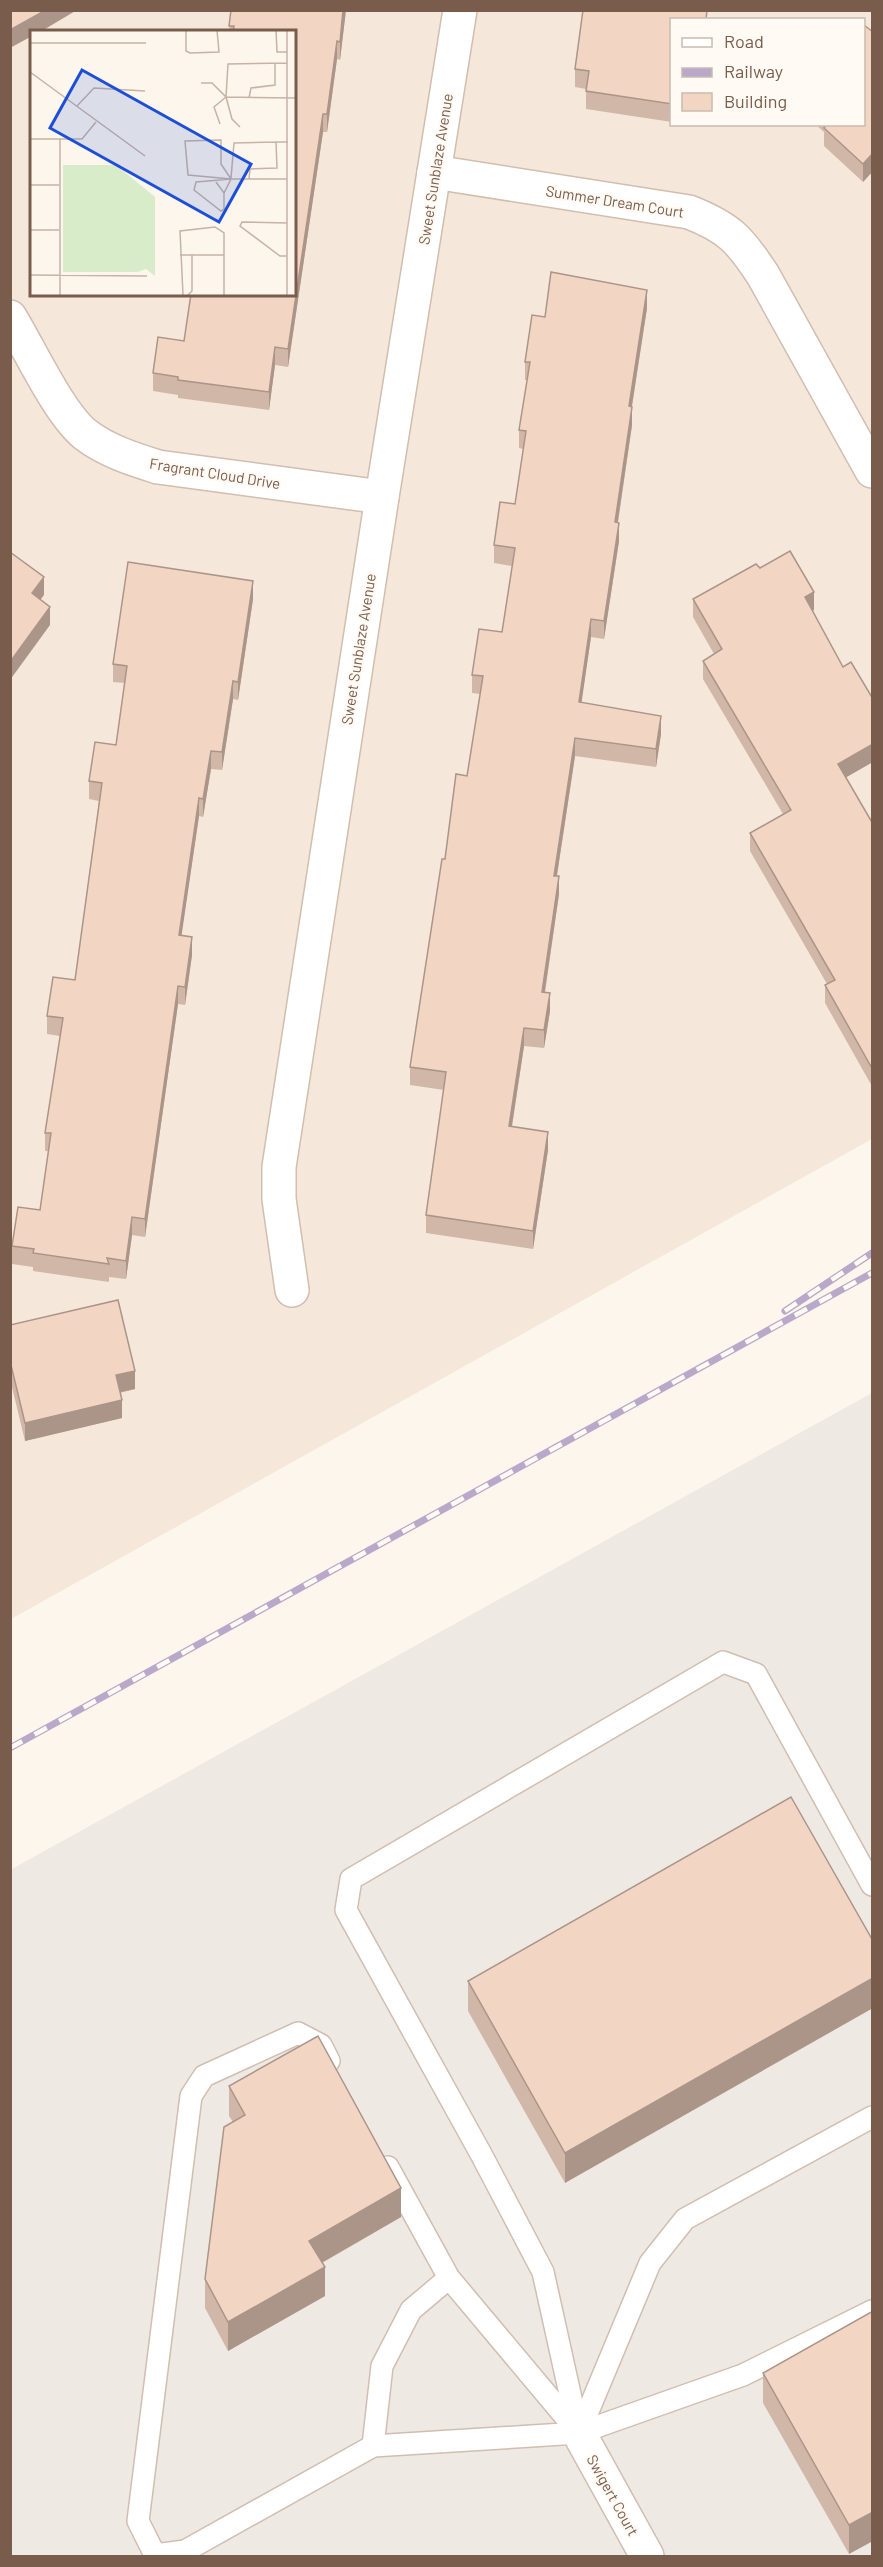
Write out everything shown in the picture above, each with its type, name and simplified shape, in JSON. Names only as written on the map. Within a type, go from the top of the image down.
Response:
[{"type":"street","name":"Sweet Sunblaze Avenue","points":[[292,1290],[279,1199],[279,1167],[382,496],[460,10]]},
{"type":"street","name":"Summer Dream Court","points":[[434,172],[690,212],[728,229],[763,275],[873,471]]},
{"type":"street","name":"Fragrant Cloud Drive","points":[[10,317],[65,410],[84,434],[111,449],[158,467],[382,496]]},
{"type":"street","name":"Swigert Court","points":[[579,2433],[647,2556]]},
{"type":"lane","points":[[579,2433],[543,2272],[476,2144],[346,1910],[351,1879],[723,1662],[756,1674],[873,1885]]},
{"type":"lane","points":[[338,2076],[321,2045],[298,2033],[204,2076],[191,2096],[138,2521],[155,2555],[185,2551],[373,2446],[579,2433],[743,2375],[873,2311]]},
{"type":"lane","points":[[579,2433],[650,2263],[686,2219],[873,2116]]},
{"type":"lane","points":[[377,2148],[449,2278],[579,2433]]},
{"type":"lane","points":[[373,2446],[382,2366],[411,2310],[449,2278]]},
{"type":"shaded area","points":[[11,11],[872,11],[872,1139],[11,1619]]},
{"type":"shaded area","points":[[872,1393],[872,2556],[11,2556],[10,1870]]},
{"type":"building","points":[[10,10],[46,10],[10,30]]},
{"type":"building","points":[[231,10],[343,10],[340,42],[337,41],[327,114],[323,114],[296,295],[296,30],[233,30],[234,26],[229,26]]},
{"type":"building","points":[[583,10],[707,10],[706,18],[670,18],[670,104],[586,91],[589,71],[575,69]]},
{"type":"building","points":[[865,26],[873,32],[873,153],[863,164],[824,128],[826,126],[865,126]]},
{"type":"building","points":[[551,272],[647,290],[629,406],[632,407],[615,522],[619,523],[604,621],[591,619],[579,702],[661,716],[656,749],[575,738],[554,876],[559,876],[542,992],[550,993],[544,1030],[524,1028],[509,1126],[548,1132],[533,1231],[426,1215],[446,1072],[410,1067],[442,859],[445,859],[456,774],[467,776],[483,676],[472,675],[479,629],[502,632],[515,548],[494,545],[500,502],[515,504],[526,431],[519,430],[530,362],[525,362],[532,315],[545,317]]},
{"type":"building","points":[[191,296],[296,296],[288,349],[275,347],[269,392],[178,380],[178,377],[153,373],[158,337],[184,341]]},
{"type":"building","points":[[790,551],[814,592],[805,597],[843,667],[851,662],[873,699],[873,744],[838,764],[873,824],[873,1070],[825,985],[835,980],[750,833],[791,810],[703,661],[722,649],[693,599],[756,564],[760,568]]},
{"type":"building","points":[[10,552],[44,577],[32,593],[50,607],[10,662]]},
{"type":"building","points":[[128,562],[253,581],[238,682],[233,681],[222,752],[211,751],[203,799],[199,798],[179,935],[192,937],[185,987],[178,986],[145,1219],[132,1217],[126,1261],[107,1258],[109,1264],[33,1253],[34,1249],[12,1246],[18,1207],[40,1210],[51,1133],[45,1133],[63,1018],[47,1016],[53,977],[75,980],[102,783],[89,781],[95,742],[116,745],[127,666],[113,664]]},
{"type":"building","points":[[118,1300],[135,1371],[116,1375],[122,1400],[25,1423],[10,1361],[10,1325]]},
{"type":"building","points":[[791,1797],[873,1941],[873,1978],[565,2153],[468,1981]]},
{"type":"building","points":[[318,2036],[401,2188],[309,2241],[325,2267],[228,2322],[205,2279],[224,2127],[245,2115],[229,2086]]},
{"type":"building","points":[[873,2311],[873,2512],[849,2525],[763,2373]]},
{"type":"railway","points":[[785,1311],[872,1253]]},
{"type":"railway","points":[[10,1748],[872,1273]]}]
